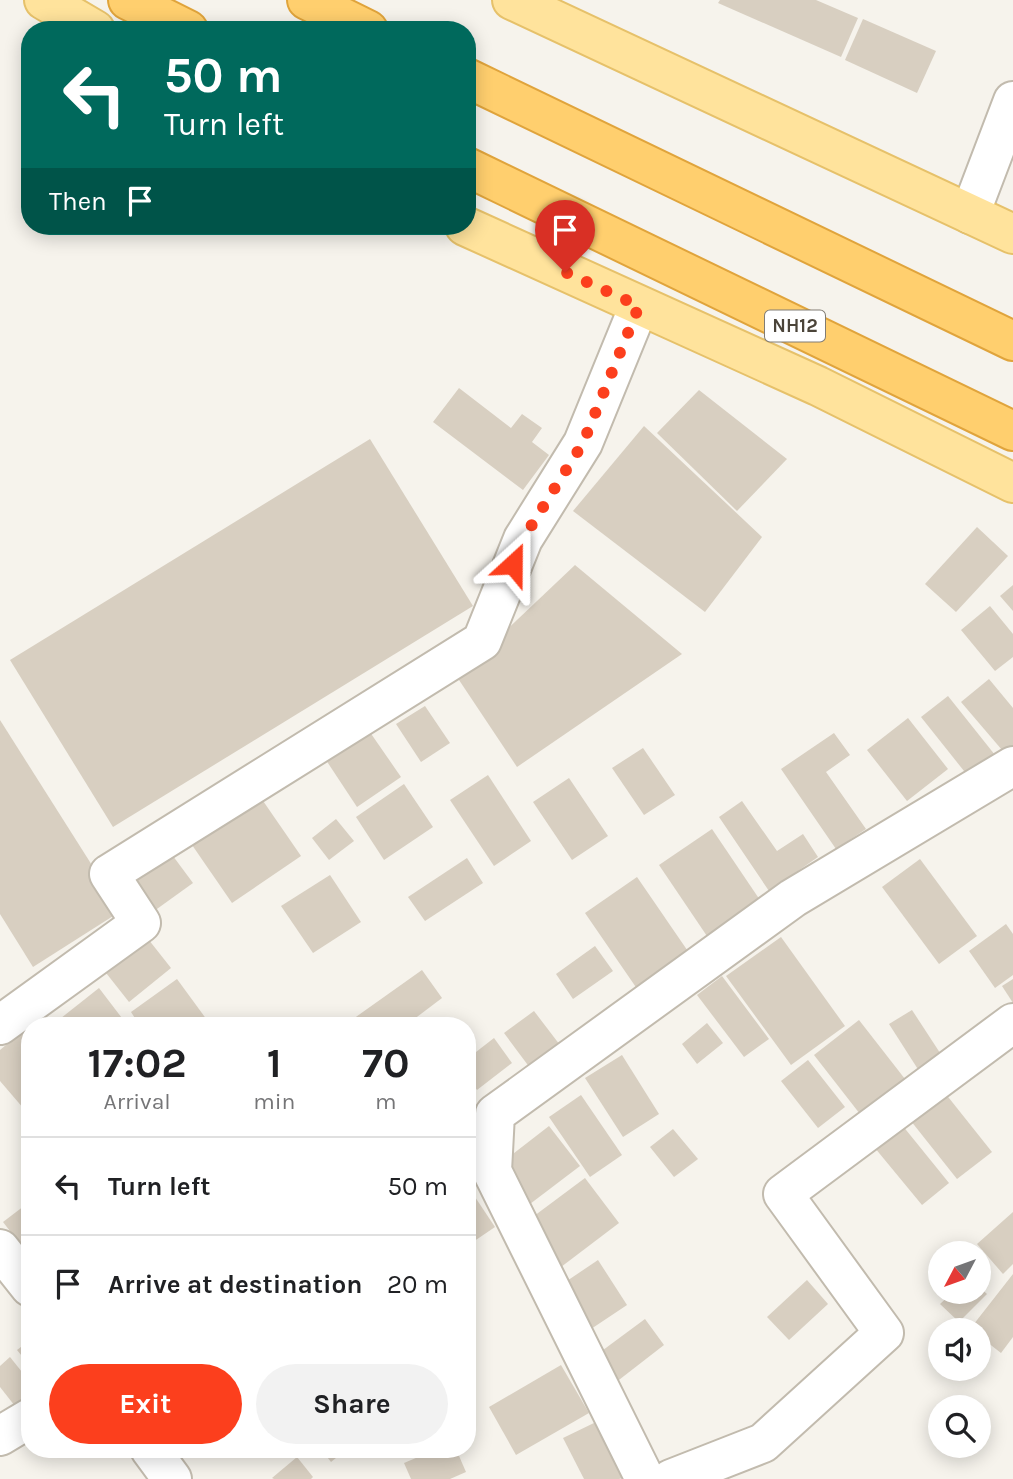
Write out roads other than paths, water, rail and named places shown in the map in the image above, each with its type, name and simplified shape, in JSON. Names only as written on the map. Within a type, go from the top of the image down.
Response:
[{"type":"highway","points":[[128,0],[170,21]]},
{"type":"highway","points":[[307,0],[350,21]]},
{"type":"highway","points":[[476,82],[1013,341]]},
{"type":"highway","name":"NH12","points":[[476,171],[1013,430]]},
{"type":"main road","points":[[44,0],[80,21]]},
{"type":"main road","points":[[512,0],[1013,234]]},
{"type":"main road","points":[[476,231],[818,386],[1013,483]]},
{"type":"street","points":[[970,214],[1013,101]]},
{"type":"street","points":[[0,1025],[141,923],[109,874],[482,641],[523,539],[583,443],[639,306]]},
{"type":"street","points":[[645,1479],[492,1171],[495,1114],[793,898],[1013,766]]},
{"type":"street","points":[[671,1479],[763,1443],[884,1333],[783,1194],[1013,1023]]},
{"type":"street","points":[[0,1249],[21,1276]]},
{"type":"street","points":[[0,1436],[21,1423]]},
{"type":"street","points":[[157,1458],[172,1479]]}]
